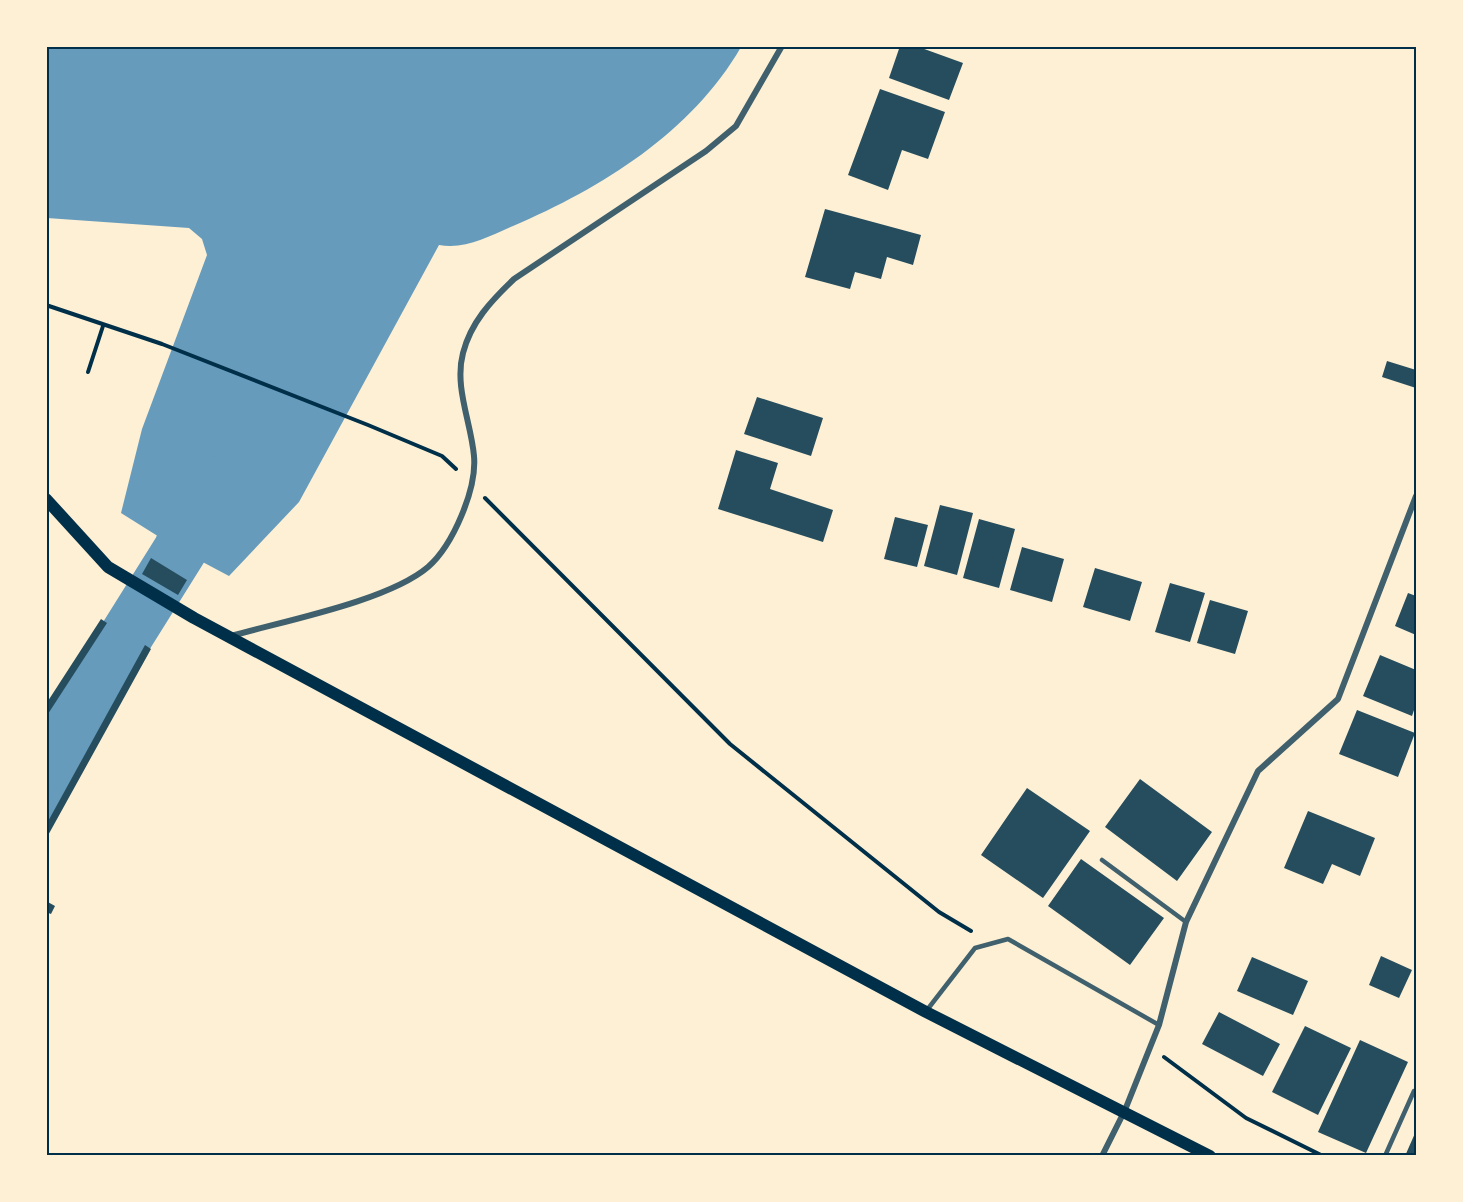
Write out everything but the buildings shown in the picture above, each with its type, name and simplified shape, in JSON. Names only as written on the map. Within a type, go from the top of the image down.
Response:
[{"type":"main road","points":[[46,499],[108,567],[194,618],[926,1012],[1125,1110],[1210,1155]]},
{"type":"street","points":[[228,637],[386,592],[428,567],[452,535],[466,510],[474,459],[460,381],[462,355],[472,328],[490,302],[514,279],[706,151],[736,126],[782,46]]},
{"type":"street","points":[[1102,1155],[1125,1110],[1159,1025],[1186,922],[1258,771],[1338,699],[1416,496]]},
{"type":"lane","points":[[1102,860],[1186,922]]},
{"type":"lane","points":[[926,1012],[975,948],[1008,939],[1159,1025]]},
{"type":"lane","points":[[1385,1155],[1414,1090]]},
{"type":"path","points":[[46,305],[162,344],[442,456],[730,744],[939,912],[993,943]]},
{"type":"path","points":[[88,372],[103,326]]},
{"type":"path","points":[[1150,1047],[1246,1118],[1320,1155]]},
{"type":"water","points":[[46,47],[741,47],[721,78],[671,131],[611,175],[546,211],[486,238],[458,246],[439,245],[299,502],[229,576],[180,550],[121,513],[142,429],[207,255],[202,239],[189,228],[47,218]]},
{"type":"water","points":[[107,623],[145,645],[47,825],[47,717]]},
{"type":"waterway","points":[[46,764],[180,550],[209,483]]}]
